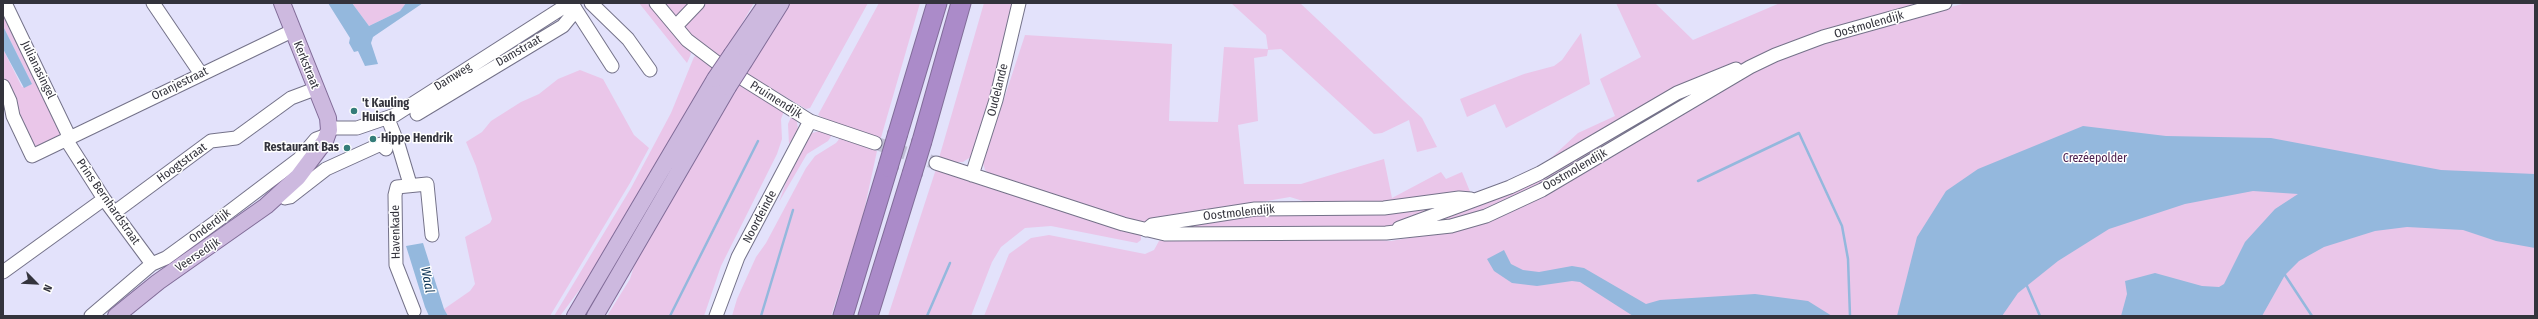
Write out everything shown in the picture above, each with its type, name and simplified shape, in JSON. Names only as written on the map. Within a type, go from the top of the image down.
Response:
[{"type":"highway","points":[[843,316],[937,3]]},
{"type":"highway","points":[[868,316],[922,141],[961,3]]},
{"type":"main road","name":"Kerkstraat","points":[[282,3],[315,89],[328,118],[328,131]]},
{"type":"main road","points":[[738,58],[759,3]]},
{"type":"main road","points":[[575,316],[738,58],[767,3]]},
{"type":"main road","points":[[738,58],[781,3]]},
{"type":"main road","points":[[595,316],[722,83]]},
{"type":"main road","name":"Veersedijk","points":[[116,316],[135,299],[247,221],[281,194],[308,165],[328,131]]},
{"type":"street","name":"Julianasingel","points":[[5,3],[69,138]]},
{"type":"street","points":[[153,3],[201,74]]},
{"type":"street","points":[[591,3],[628,39],[650,70]]},
{"type":"street","points":[[656,3],[687,40],[716,62]]},
{"type":"street","points":[[676,26],[698,3]]},
{"type":"street","name":"Oudelande","points":[[972,175],[996,100],[1018,3]]},
{"type":"street","name":"Oostmolendijk","points":[[936,163],[1146,230],[1165,234],[1386,233],[1451,226],[1481,218],[1513,204],[1750,67],[1823,37],[1945,3]]},
{"type":"street","points":[[573,5],[612,66]]},
{"type":"street","name":"Damstraat","points":[[416,114],[563,26],[573,5]]},
{"type":"street","name":"Damweg","points":[[328,131],[357,128],[388,119],[413,105],[434,88],[573,5]]},
{"type":"street","name":"Oranjestraat","points":[[8,118],[32,156],[292,31]]},
{"type":"street","name":"Oostmolendijk","points":[[1386,233],[1477,200],[1540,173],[1694,84],[1734,69],[1750,67]]},
{"type":"street","name":"Pruimendijk","points":[[743,79],[810,120]]},
{"type":"street","points":[[3,86],[10,101],[8,118]]},
{"type":"street","name":"Hoogtstraat","points":[[115,212],[211,142],[236,138],[292,98],[315,89]]},
{"type":"street","points":[[388,119],[400,149],[410,184],[427,184],[432,235]]},
{"type":"street","points":[[810,120],[875,143]]},
{"type":"street","name":"Noordeinde","points":[[716,316],[738,257],[810,120]]},
{"type":"street","name":"Onderdijk","points":[[91,316],[152,264],[166,258],[215,222],[299,158],[316,139],[328,131]]},
{"type":"street","name":"Prins Bernhardstraat","points":[[69,138],[75,154],[104,199],[152,264]]},
{"type":"street","name":"Veersedijk","points":[[281,194],[285,198],[290,197],[326,169],[381,144],[386,149]]},
{"type":"street","name":"Havenkade","points":[[410,184],[398,187],[396,194],[396,266],[414,311]]},
{"type":"street","name":"Oostmolendijk","points":[[1146,230],[1152,225],[1255,209],[1384,208],[1459,198],[1477,200]]},
{"type":"street","points":[[4,269],[104,199]]},
{"type":"green space","points":[[352,3],[406,3],[400,11],[369,26]]},
{"type":"green space","points":[[639,3],[653,5],[688,45],[691,54],[687,63]]},
{"type":"green space","points":[[665,3],[754,3],[721,59],[694,38]]},
{"type":"green space","points":[[785,3],[868,3],[810,108],[806,109],[747,74],[758,44]]},
{"type":"green space","points":[[879,3],[920,3],[880,141],[840,127],[818,115]]},
{"type":"green space","points":[[984,3],[1014,3],[980,136],[972,156],[963,162],[953,162],[939,158]]},
{"type":"green space","points":[[1231,3],[1300,3],[1422,118],[1437,147],[1417,152],[1409,120],[1382,133],[1374,134],[1281,49],[1268,50],[1267,56],[1254,58],[1258,121],[1238,125],[1244,184],[1301,184],[1384,159],[1392,198],[1441,172],[1446,179],[1462,172],[1471,194],[1390,205],[1316,205],[1290,197],[1140,223],[990,175],[985,170],[983,163],[1025,35],[1172,44],[1169,121],[1218,122],[1224,47],[1268,49],[1266,35]]},
{"type":"green space","points":[[1616,3],[1655,3],[1693,40],[1780,3],[1932,3],[1768,53],[1675,90],[1537,171],[1578,133],[1615,116],[1600,79],[1641,57]]},
{"type":"green space","name":"Crezéepolder","points":[[1966,3],[2535,3],[2535,316],[984,316],[1009,254],[1031,238],[1049,235],[1145,254],[1154,250],[1159,241],[1165,239],[1366,239],[1391,241],[1454,230],[1515,208],[1695,108],[1759,69],[1798,51],[1838,37]]},
{"type":"green space","points":[[3,6],[64,135],[36,149],[29,138],[3,75],[3,49],[22,87],[32,84],[3,26]]},
{"type":"green space","points":[[1581,33],[1590,84],[1506,128],[1495,104],[1467,117],[1460,99],[1524,74],[1554,66],[1562,60]]},
{"type":"green space","points":[[697,55],[716,67],[601,261],[560,316],[554,316],[631,188],[671,113],[694,57]]},
{"type":"green space","points":[[580,70],[603,79],[634,135],[649,148],[630,183],[550,316],[448,316],[444,309],[470,291],[475,284],[465,237],[490,223],[492,219],[476,166],[466,142],[482,132],[491,121],[521,102],[539,94],[558,79]]},
{"type":"green space","points":[[1726,76],[1542,186],[1472,216],[1414,229],[1468,207],[1677,96]]},
{"type":"green space","points":[[739,84],[784,111],[781,119],[782,139],[777,154],[721,266],[704,316],[607,316],[630,279],[639,250]]},
{"type":"green space","points":[[792,115],[797,122],[798,129],[789,144],[788,124]]},
{"type":"green space","points":[[822,130],[832,135],[828,141],[807,154],[779,202],[796,154],[809,134]]},
{"type":"green space","points":[[840,138],[877,151],[862,220],[831,316],[732,316],[737,299],[756,257],[766,243],[806,168],[815,156],[836,143]]},
{"type":"green space","points":[[936,169],[1141,235],[1141,240],[1137,243],[1051,226],[1025,228],[1001,247],[992,262],[971,316],[888,316]]},
{"type":"green space","points":[[1463,202],[1389,230],[1161,229],[1256,212]]},
{"type":"water","points":[[328,3],[352,3],[369,26],[400,11],[406,3],[423,3],[373,37],[371,43],[378,64],[365,66],[358,51],[354,52],[349,43],[350,38]]},
{"type":"water","points":[[3,26],[32,84],[24,88],[3,49]]},
{"type":"water","points":[[2083,126],[2166,136],[2271,138],[2441,170],[2535,174],[2535,248],[2496,241],[2463,230],[2407,227],[2375,231],[2324,247],[2299,261],[2285,275],[2262,316],[2121,316],[2127,294],[2125,281],[2155,273],[2202,286],[2219,287],[2224,284],[2245,242],[2275,209],[2298,194],[2253,191],[2185,204],[2109,229],[2058,261],[2018,293],[2002,316],[1897,316],[1917,237],[1946,191],[1978,169]]},
{"type":"water","name":"Waal","points":[[423,243],[444,309],[448,316],[429,316],[425,307],[406,246]]},
{"type":"water","points":[[1504,250],[1511,264],[1523,270],[1539,272],[1572,266],[1584,268],[1646,304],[1660,300],[1755,294],[1808,301],[1832,316],[1633,316],[1580,282],[1572,281],[1537,286],[1512,283],[1494,271],[1487,259]]},
{"type":"waterway","points":[[1698,181],[1799,133],[1842,226],[1848,259],[1850,316]]},
{"type":"waterway","points":[[670,316],[758,141]]},
{"type":"waterway","points":[[761,316],[793,210]]},
{"type":"waterway","points":[[927,316],[950,263]]},
{"type":"waterway","points":[[2285,275],[2312,316]]},
{"type":"waterway","points":[[2027,286],[2040,316]]},
{"type":"tunnel","points":[[875,143],[936,163]]},
{"type":"place","name":"'t Kauling Huisch","points":[[354,111]]},
{"type":"place","name":"Hippe Hendrik","points":[[373,139]]},
{"type":"place","name":"Restaurant Bas","points":[[347,148]]}]
